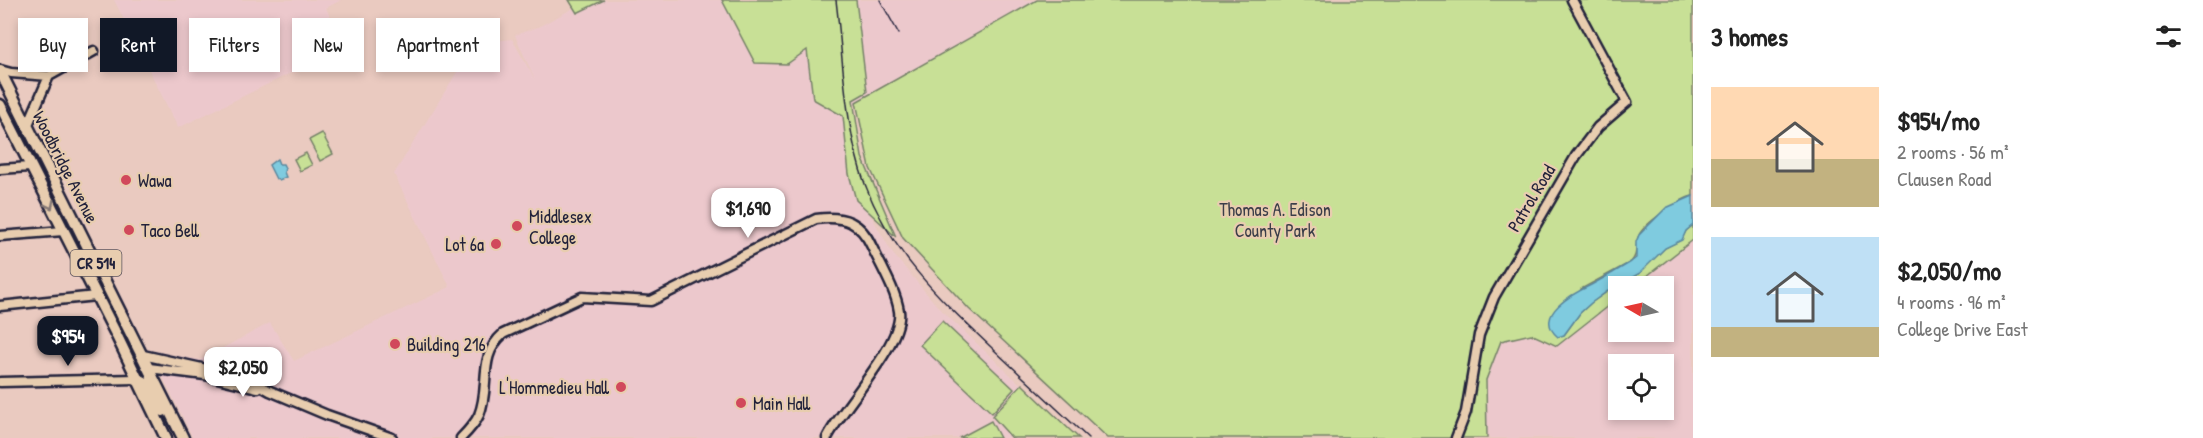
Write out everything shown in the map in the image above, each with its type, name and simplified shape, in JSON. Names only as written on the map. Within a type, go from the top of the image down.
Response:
[{"type":"main road","name":"Woodbridge Avenue","points":[[0,71],[183,438]]},
{"type":"main road","name":"Woodbridge Avenue","points":[[0,105],[166,438]]},
{"type":"main road","points":[[115,332],[135,358],[149,368]]},
{"type":"main road","points":[[136,379],[144,380],[148,385],[177,438]]},
{"type":"street","name":"Patrol Road","points":[[1456,438],[1466,412],[1479,335],[1494,297],[1576,156],[1598,128],[1627,102],[1572,0]]},
{"type":"street","points":[[0,71],[49,76],[94,51]]},
{"type":"street","points":[[27,127],[49,76]]},
{"type":"street","points":[[0,169],[30,167]]},
{"type":"street","points":[[461,438],[475,424],[480,413],[489,351],[503,334],[582,297],[651,301],[816,219],[828,218],[851,223],[866,234],[900,313],[896,333],[827,438]]},
{"type":"street","points":[[0,236],[63,231]]},
{"type":"street","points":[[0,306],[96,296]]},
{"type":"street","points":[[142,355],[247,378],[270,391],[327,415],[392,438]]},
{"type":"street","points":[[149,368],[205,375],[270,391]]},
{"type":"street","points":[[0,382],[136,379]]},
{"type":"shaded area","points":[[114,0],[341,0],[326,8],[331,18],[292,18],[293,72],[178,128],[150,72],[177,72],[177,18],[123,18]]},
{"type":"shaded area","name":"Middlesex College","points":[[604,0],[722,0],[755,63],[807,49],[813,99],[843,116],[852,184],[893,254],[939,308],[1078,438],[193,438],[150,351],[200,360],[270,323],[294,361],[450,287],[394,174],[457,72],[500,72],[500,40],[512,39],[535,80],[515,35],[538,27],[574,8],[577,13]]},
{"type":"shaded area","points":[[827,0],[1037,0],[840,112]]},
{"type":"shaded area","points":[[1693,240],[1693,438],[1487,438],[1486,380],[1501,341],[1531,333],[1557,346],[1608,306],[1608,342],[1674,342],[1674,276],[1647,276]]},
{"type":"green space","points":[[569,0],[604,0],[577,13]]},
{"type":"green space","points":[[722,0],[856,0],[867,92],[853,100],[862,157],[896,237],[856,200],[849,174],[843,116],[813,99],[807,50],[787,64],[755,63]]},
{"type":"green space","name":"Thomas A. Edison County Park","points":[[1037,0],[1693,0],[1693,196],[1672,206],[1642,230],[1635,256],[1631,262],[1581,289],[1564,335],[1580,313],[1608,291],[1608,306],[1557,346],[1531,334],[1501,341],[1486,380],[1487,438],[1108,438],[969,309],[903,238],[870,168],[856,102]]},
{"type":"green space","points":[[322,133],[333,154],[320,161],[309,140]]},
{"type":"green space","points":[[306,153],[312,165],[300,171],[294,159]]},
{"type":"green space","name":"Thomas A. Edison County Park","points":[[1693,225],[1693,240],[1647,276],[1636,276],[1665,248],[1681,240]]},
{"type":"green space","points":[[942,321],[1014,389],[992,413],[920,345]]},
{"type":"green space","points":[[1022,384],[1079,438],[1012,438],[992,416]]},
{"type":"green space","points":[[991,421],[1000,438],[959,438],[963,436]]},
{"type":"water","points":[[277,159],[279,164],[283,164],[285,168],[286,177],[279,180],[276,179],[269,165]]},
{"type":"water","points":[[1693,196],[1693,225],[1686,231],[1682,240],[1665,248],[1635,276],[1608,276],[1608,291],[1580,313],[1564,335],[1558,337],[1551,329],[1550,321],[1558,306],[1575,293],[1636,258],[1636,242],[1639,235],[1666,208]]},
{"type":"railway","points":[[836,0],[853,141],[865,184],[888,232],[935,292],[1088,438]]},
{"type":"railway","points":[[880,0],[899,34]]},
{"type":"place","name":"Wawa","points":[[126,180]]},
{"type":"place","name":"Middlesex College","points":[[517,226]]},
{"type":"place","name":"Taco Bell","points":[[129,230]]},
{"type":"place","name":"Lot 6a","points":[[496,244]]},
{"type":"place","name":"Building 216","points":[[395,344]]},
{"type":"place","name":"L'Hommedieu Hall","points":[[621,387]]},
{"type":"place","name":"Main Hall","points":[[741,403]]}]
